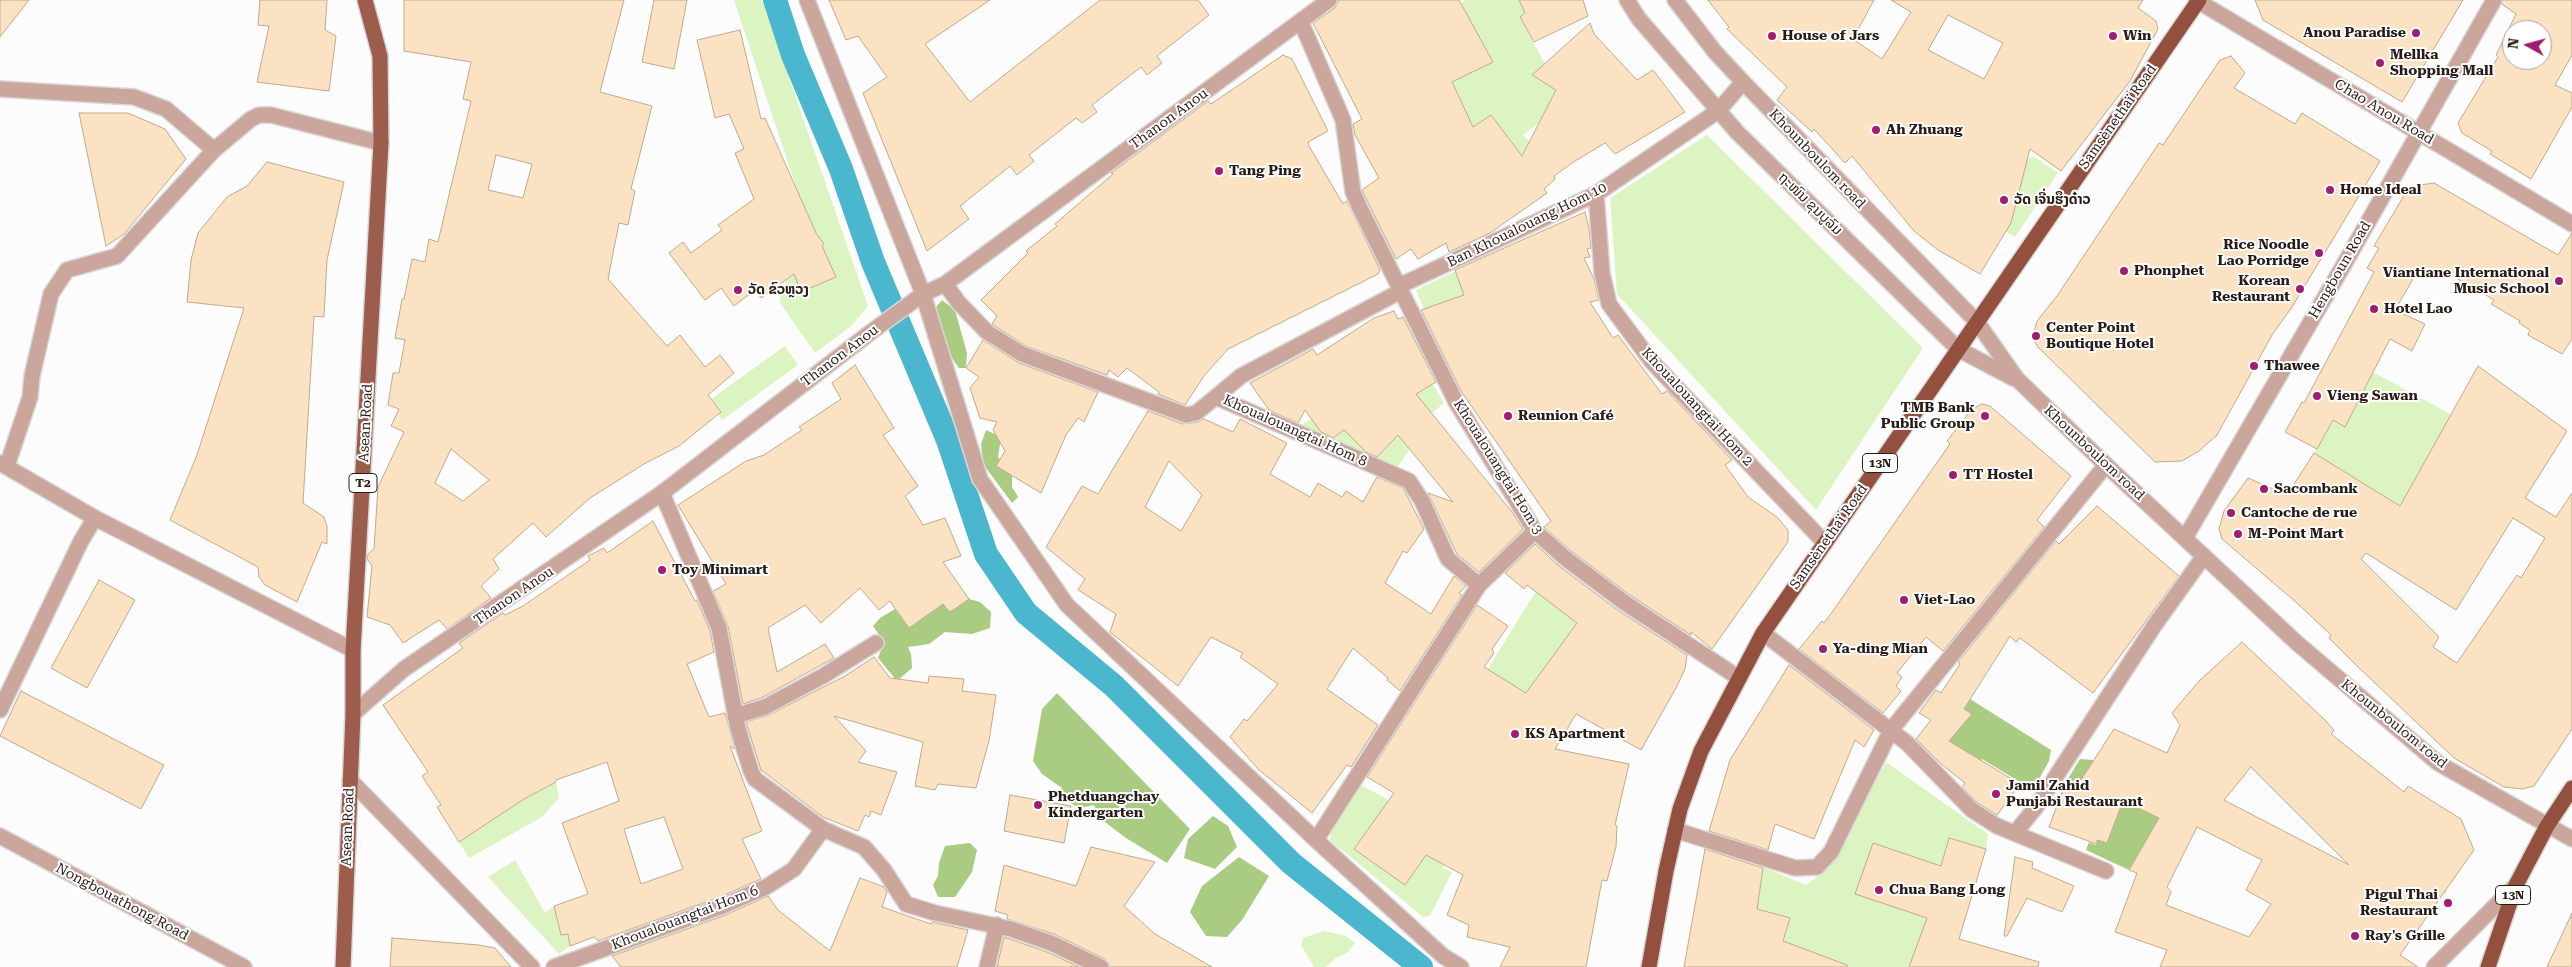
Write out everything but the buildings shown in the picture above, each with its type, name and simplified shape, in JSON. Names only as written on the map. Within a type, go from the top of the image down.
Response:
[{"type":"highway","name":"Samsènethaï Road","points":[[1649,967],[1675,830],[1702,751],[1763,633],[2197,0]]},
{"type":"highway","name":"13N","points":[[2488,967],[2516,885],[2547,826],[2572,788]]},
{"type":"main road","name":"Asean Road","points":[[343,967],[354,714],[353,650],[381,143],[380,56],[365,0]]},
{"type":"street","points":[[807,0],[923,294],[980,479],[1067,605],[1316,840],[1437,963],[1461,967]]},
{"type":"street","name":"ຖະໜົນ ຂຸນບູລົມ","points":[[1628,0],[1639,19],[1737,132],[1958,349],[2017,380]]},
{"type":"street","name":"Khounboulom road","points":[[1675,0],[1715,52],[1743,82],[1977,322],[2017,380],[2106,465],[2297,643],[2438,763],[2572,839]]},
{"type":"street","name":"Chao Anou Road","points":[[2197,0],[2572,224]]},
{"type":"street","name":"Hengboun Road","points":[[2185,538],[2342,268],[2494,0]]},
{"type":"street","name":"Thanon Anou","points":[[354,714],[404,669],[662,493],[871,332],[923,294],[945,284],[1301,22],[1320,3]]},
{"type":"street","name":"Khoualouangtai Hom 3","points":[[1301,22],[1343,120],[1356,200],[1456,402],[1535,531],[1565,558],[1625,603],[1739,678]]},
{"type":"street","name":"Ban Khoualouang Hom 10","points":[[1216,397],[1241,376],[1400,289],[1596,194],[1718,111],[1743,82]]},
{"type":"street","points":[[0,89],[134,97],[166,109],[214,150]]},
{"type":"street","points":[[353,650],[96,518],[4,464],[30,397],[32,376],[51,294],[67,270],[117,256],[214,150],[251,119],[259,115],[271,115],[381,143]]},
{"type":"street","name":"Khoualouangtai Hom 2","points":[[1596,194],[1602,273],[1609,304],[1652,362],[1825,543]]},
{"type":"street","name":"Khoualouangtai Hom 8","points":[[945,284],[959,303],[987,332],[1022,354],[1186,415],[1196,414],[1216,397],[1409,481],[1422,501],[1448,559],[1479,585]]},
{"type":"street","points":[[1675,830],[1795,868],[1817,867],[1831,852],[1891,730],[2106,465]]},
{"type":"street","points":[[662,493],[719,628],[735,716],[750,771],[755,779],[823,829],[864,847],[884,870],[906,904],[935,914],[997,925],[1051,943],[1101,967]]},
{"type":"street","points":[[0,710],[81,541],[96,518]]},
{"type":"street","points":[[1316,840],[1479,585],[1535,531]]},
{"type":"street","points":[[2015,833],[2036,807],[2154,626],[2204,556]]},
{"type":"street","points":[[1763,633],[1907,743],[1972,810],[1998,826],[2106,871]]},
{"type":"street","points":[[735,716],[765,707],[823,676],[876,643]]},
{"type":"street","points":[[350,780],[532,967]]},
{"type":"street","name":"Khoualouangtai Hom 6","points":[[554,967],[720,908],[766,887],[794,869],[823,829]]},
{"type":"street","name":"Nongbouathong Road","points":[[0,836],[244,967]]},
{"type":"street","points":[[2434,967],[2516,885]]},
{"type":"street","points":[[987,967],[997,925]]},
{"type":"green space","points":[[734,0],[762,0],[868,306],[851,326],[815,353],[780,303],[781,292],[791,271],[819,256]]},
{"type":"green space","points":[[1466,0],[1519,0],[1525,13],[1520,18],[1545,64],[1532,76],[1592,110],[1539,123],[1523,135],[1534,147],[1525,160],[1491,115],[1473,127],[1452,82],[1492,61],[1475,30],[1453,9]]},
{"type":"green space","points":[[1707,135],[1923,348],[1816,510],[1617,294],[1610,198]]},
{"type":"green space","points":[[2033,156],[2058,173],[2015,237],[1973,214],[2011,224],[2025,161]]},
{"type":"green space","points":[[1456,271],[1472,316],[1424,309],[1416,290]]},
{"type":"green space","points":[[942,300],[955,310],[967,353],[966,368],[959,368],[949,354],[936,307]]},
{"type":"green space","points":[[785,346],[798,365],[722,420],[718,414],[721,411],[711,399]]},
{"type":"green space","points":[[1415,354],[1444,403],[1401,438],[1410,449],[1398,466],[1386,465],[1298,427]]},
{"type":"green space","points":[[2373,372],[2454,416],[2400,506],[2314,453],[2333,420],[2345,427]]},
{"type":"green space","points":[[986,430],[1001,437],[998,457],[1012,476],[1012,487],[1018,497],[1012,503],[983,464],[981,444]]},
{"type":"green space","points":[[1536,591],[1601,640],[1589,661],[1563,643],[1527,694],[1445,738]]},
{"type":"green space","points":[[969,599],[980,602],[991,612],[990,628],[972,634],[945,632],[929,644],[908,647],[911,654],[912,668],[897,681],[878,658],[884,642],[873,626],[880,618],[895,609],[909,628],[943,604],[950,612]]},
{"type":"green space","points":[[1057,693],[1190,829],[1167,863],[1126,838],[1101,819],[1094,805],[1079,808],[1059,796],[1062,788],[1042,774],[1033,761],[1042,709]]},
{"type":"green space","points":[[1970,699],[2051,750],[2049,761],[2033,790],[1982,759],[1980,761],[1942,737],[1954,735],[1972,714],[1964,709]]},
{"type":"green space","points":[[2080,759],[2094,760],[2151,788],[2158,798],[2150,814],[2159,818],[2129,870],[2086,850],[2089,842],[2096,845],[2097,840],[2107,843],[2118,814],[2066,782]]},
{"type":"green space","points":[[1886,762],[1988,834],[1986,849],[1949,838],[1921,939],[1909,967],[1783,967],[1776,963],[1790,918],[1757,909],[1763,867],[1806,885],[1830,867]]},
{"type":"green space","points":[[556,782],[559,798],[542,817],[469,858],[459,842],[524,799]]},
{"type":"green space","points":[[1361,785],[1458,838],[1443,868],[1452,872],[1430,916],[1423,917],[1330,840],[1331,832]]},
{"type":"green space","points":[[1213,816],[1228,826],[1237,847],[1215,869],[1184,858],[1188,839]]},
{"type":"green space","points":[[970,843],[977,850],[972,872],[955,897],[938,897],[933,885],[938,876],[939,863],[945,846]]},
{"type":"green space","points":[[1239,857],[1269,876],[1242,920],[1227,937],[1206,936],[1190,912],[1202,886]]},
{"type":"green space","points":[[515,860],[545,913],[554,906],[561,934],[568,934],[570,946],[559,954],[488,877]]},
{"type":"green space","points":[[1324,931],[1346,936],[1355,943],[1347,953],[1336,958],[1325,967],[1314,967],[1301,945],[1303,938]]},
{"type":"waterway","points":[[775,0],[793,55],[841,169],[873,262],[948,440],[986,554],[1026,613],[1114,686],[1291,863],[1421,967]]},
{"type":"place","name":"Anou Paradise","points":[[2416,33]]},
{"type":"place","name":"House of Jars","points":[[1772,36]]},
{"type":"place","name":"Win","points":[[2113,36]]},
{"type":"place","name":"Mellka Shopping Mall","points":[[2380,63]]},
{"type":"place","name":"Ah Zhuang","points":[[1876,130]]},
{"type":"place","name":"Tang Ping","points":[[1219,171]]},
{"type":"place","name":"Home Ideal","points":[[2330,190]]},
{"type":"place","name":"ວັດ ເຈີ່ນຮຶງດ໋າວ","points":[[2004,200]]},
{"type":"place","name":"Rice Noodle Lao Porridge","points":[[2319,253]]},
{"type":"place","name":"Phonphet","points":[[2124,271]]},
{"type":"place","name":"Viantiane International Music School","points":[[2559,281]]},
{"type":"place","name":"Korean Restaurant","points":[[2300,289]]},
{"type":"place","name":"ວັດ ຂົວຫຼວງ","points":[[738,290]]},
{"type":"place","name":"Hotel Lao","points":[[2374,309]]},
{"type":"place","name":"Center Point Boutique Hotel","points":[[2036,336]]},
{"type":"place","name":"Thawee","points":[[2254,366]]},
{"type":"place","name":"Vieng Sawan","points":[[2317,396]]},
{"type":"place","name":"Reunion Café","points":[[1508,416]]},
{"type":"place","name":"TMB Bank Public Group","points":[[1985,416]]},
{"type":"place","name":"TT Hostel","points":[[1953,475]]},
{"type":"place","name":"Sacombank","points":[[2264,489]]},
{"type":"place","name":"Cantoche de rue","points":[[2231,513]]},
{"type":"place","name":"M-Point Mart","points":[[2238,534]]},
{"type":"place","name":"Toy Minimart","points":[[662,570]]},
{"type":"place","name":"Viet-Lao","points":[[1904,600]]},
{"type":"place","name":"Ya-ding Mian","points":[[1823,649]]},
{"type":"place","name":"KS Apartment","points":[[1515,734]]},
{"type":"place","name":"Jamil Zahid Punjabi Restaurant","points":[[1996,794]]},
{"type":"place","name":"Phetduangchay Kindergarten","points":[[1038,805]]},
{"type":"place","name":"Chua Bang Long","points":[[1879,890]]},
{"type":"place","name":"Pigul Thai Restaurant","points":[[2448,903]]},
{"type":"place","name":"Ray's Grille","points":[[2355,936]]}]
